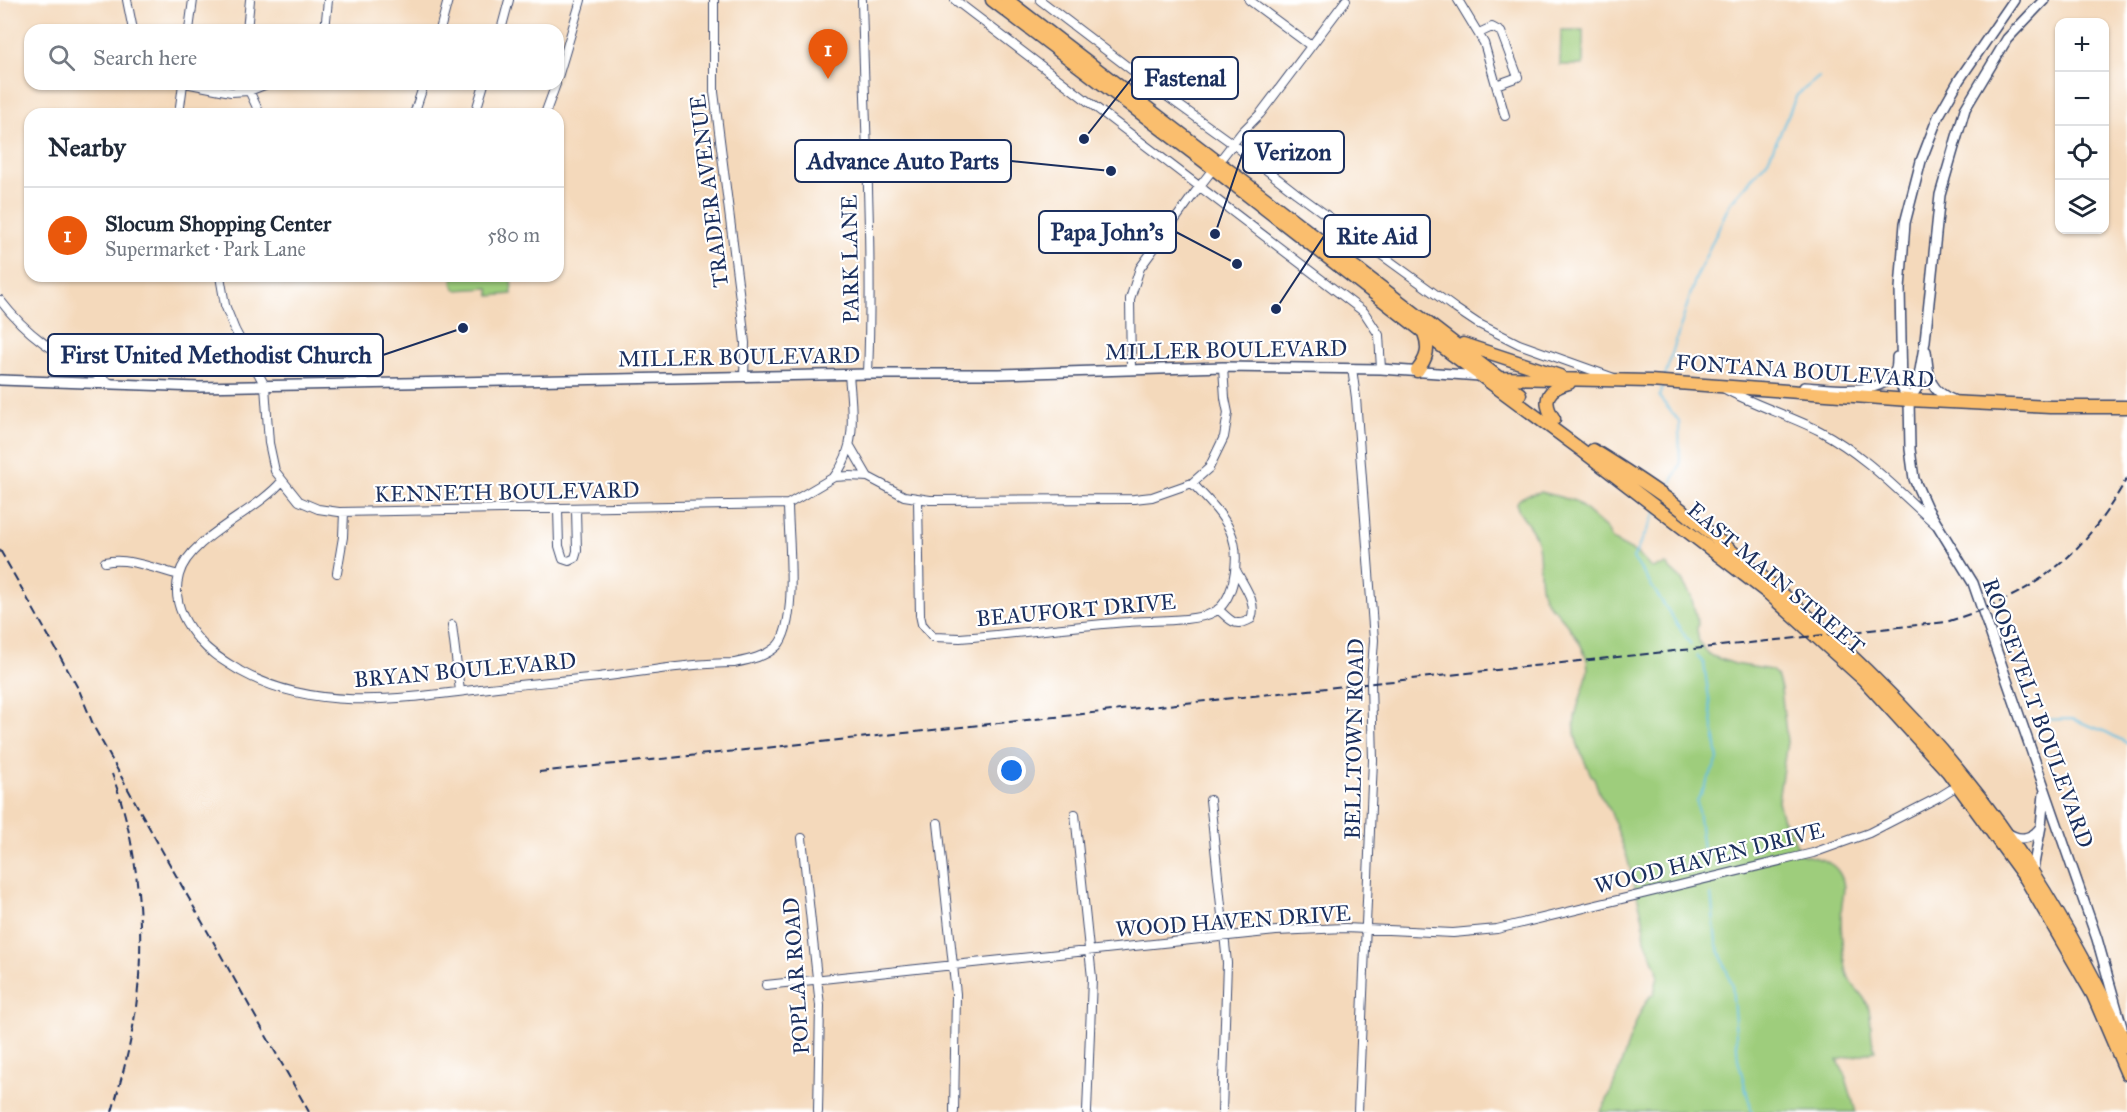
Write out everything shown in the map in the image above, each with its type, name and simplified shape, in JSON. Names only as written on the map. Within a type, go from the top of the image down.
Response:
[{"type":"main road","points":[[992,0],[1216,165]]},
{"type":"main road","points":[[1007,0],[1216,165]]},
{"type":"main road","name":"EAST MAIN STREET","points":[[1216,165],[1479,376],[1663,504]]},
{"type":"main road","name":"EAST MAIN STREET","points":[[1216,165],[1454,341],[1663,504],[1769,594],[1863,679],[2004,830],[2073,939],[2125,1049],[2127,1074]]},
{"type":"main road","points":[[1417,370],[1427,355],[1428,344],[1424,333]]},
{"type":"main road","points":[[1454,341],[1576,381]]},
{"type":"main road","name":"FONTANA BOULEVARD","points":[[1479,376],[1576,381],[1650,381],[1909,400],[2127,407]]},
{"type":"main road","points":[[1554,419],[1546,404],[1549,395],[1557,387],[1576,381]]},
{"type":"main road","name":"EAST MAIN STREET","points":[[1962,783],[2030,885],[2125,1049]]},
{"type":"street","points":[[127,0],[132,24]]},
{"type":"street","points":[[190,24],[193,0]]},
{"type":"street","points":[[248,24],[250,0]]},
{"type":"street","points":[[326,24],[328,0]]},
{"type":"street","points":[[441,24],[448,0]]},
{"type":"street","points":[[503,24],[509,0]]},
{"type":"street","points":[[564,57],[581,0]]},
{"type":"street","name":"TRADER AVENUE","points":[[714,0],[714,92],[745,343],[744,377]]},
{"type":"street","name":"PARK LANE","points":[[862,0],[868,213],[868,374]]},
{"type":"street","points":[[956,0],[1364,312],[1379,335],[1381,369]]},
{"type":"street","points":[[1040,0],[1149,84],[1456,309],[1484,327],[1519,344],[1621,381]]},
{"type":"street","points":[[1249,0],[1311,46]]},
{"type":"street","points":[[1131,370],[1130,298],[1136,278],[1149,255],[1216,165],[1260,114],[1346,0]]},
{"type":"street","points":[[1458,0],[1479,33],[1487,52],[1505,116]]},
{"type":"street","name":"ROOSEVELT BOULEVARD","points":[[2014,0],[1959,80],[1938,117],[1921,161],[1905,223],[1900,289],[1902,388],[1909,400],[1910,449],[1914,479],[1920,496],[1973,583],[2097,939],[2125,1049]]},
{"type":"street","name":"ROOSEVELT BOULEVARD","points":[[1909,400],[1917,388],[1925,341],[1940,195],[1965,109],[2007,39],[2044,0]]},
{"type":"street","points":[[1479,33],[1492,27],[1501,32],[1518,77],[1496,85]]},
{"type":"street","points":[[180,108],[182,90]]},
{"type":"street","points":[[221,90],[231,92],[239,90]]},
{"type":"street","points":[[248,90],[257,108]]},
{"type":"street","points":[[416,108],[422,90]]},
{"type":"street","points":[[478,108],[482,90]]},
{"type":"street","points":[[547,108],[554,90]]},
{"type":"street","points":[[221,282],[225,305],[235,330],[265,386]]},
{"type":"street","points":[[0,300],[24,328],[41,343],[110,383]]},
{"type":"street","points":[[1777,391],[1800,386],[1863,390],[1884,384],[1895,371],[1901,337]]},
{"type":"street","points":[[1925,341],[1930,383],[1940,395],[1958,402]]},
{"type":"street","points":[[1902,354],[1922,356]]},
{"type":"street","points":[[834,477],[868,477],[904,496],[918,499],[952,501],[1152,497],[1192,483],[1209,468],[1224,437],[1228,413],[1223,367]]},
{"type":"street","name":"MILLER BOULEVARD","points":[[0,380],[189,387],[1223,367],[1417,370],[1479,376]]},
{"type":"street","name":"BELLTOWN ROAD","points":[[1352,368],[1374,640],[1371,683],[1373,760],[1358,1112]]},
{"type":"street","points":[[834,477],[842,468],[850,447],[852,427],[849,375]]},
{"type":"street","name":"KENNETH BOULEVARD","points":[[265,386],[270,452],[276,471],[299,501],[328,512],[788,504],[834,477]]},
{"type":"street","points":[[1719,386],[1798,421],[1842,444],[1870,464],[1940,529]]},
{"type":"street","points":[[850,447],[868,477]]},
{"type":"street","points":[[105,562],[113,560],[126,562],[179,575],[187,560],[200,546],[260,501],[282,481]]},
{"type":"street","points":[[1192,483],[1217,510],[1231,532],[1237,550],[1236,570],[1229,593],[1218,609],[1236,624],[1242,624],[1251,620],[1254,611],[1253,604],[1236,570]]},
{"type":"street","name":"BEAUFORT DRIVE","points":[[918,499],[920,615],[922,624],[933,637],[960,638],[1204,617],[1218,609]]},
{"type":"street","name":"BRYAN BOULEVARD","points":[[179,575],[177,603],[184,619],[194,635],[218,657],[259,680],[292,691],[335,699],[386,699],[734,663],[758,658],[776,646],[783,637],[789,617],[788,504]]},
{"type":"street","points":[[558,509],[559,551],[563,559],[569,561],[575,558],[577,550],[576,509]]},
{"type":"street","points":[[337,573],[343,537],[344,512]]},
{"type":"street","points":[[452,625],[460,691]]},
{"type":"street","name":"WOOD HAVEN DRIVE","points":[[766,985],[1291,930],[1366,929],[1453,933],[1497,929],[1798,857],[1842,844],[1869,833],[1962,783]]},
{"type":"street","points":[[2030,885],[2045,789]]},
{"type":"street","points":[[1210,800],[1225,937],[1227,993],[1222,1112]]},
{"type":"street","points":[[1075,814],[1092,978],[1087,1112]]},
{"type":"street","points":[[938,823],[954,965],[957,1015],[954,1112]]},
{"type":"street","points":[[2004,830],[2011,836],[2028,838],[2034,836],[2041,826]]},
{"type":"street","name":"POPLAR ROAD","points":[[802,838],[818,979],[821,1040],[818,1112]]},
{"type":"green space","points":[[1561,30],[1583,30],[1583,65],[1560,65]]},
{"type":"green space","points":[[511,282],[512,294],[490,296],[489,288],[456,290],[452,283]]},
{"type":"green space","points":[[1541,492],[1575,501],[1607,529],[1612,540],[1638,554],[1651,568],[1666,565],[1681,579],[1691,596],[1698,623],[1699,642],[1709,655],[1735,664],[1771,670],[1777,675],[1781,689],[1787,742],[1778,801],[1783,820],[1801,854],[1831,864],[1841,877],[1844,887],[1841,933],[1846,968],[1851,982],[1868,1006],[1875,1051],[1838,1060],[1856,1112],[1600,1112],[1614,1085],[1640,1014],[1654,993],[1658,976],[1645,940],[1643,918],[1627,857],[1610,810],[1600,795],[1575,734],[1576,711],[1588,671],[1586,657],[1573,632],[1544,598],[1536,538],[1518,509],[1517,504],[1520,499]]},
{"type":"waterway","points":[[1665,376],[1695,280],[1730,203],[1768,160],[1797,95],[1819,77]]},
{"type":"waterway","points":[[1662,388],[1659,397],[1679,421],[1680,465],[1666,493]]},
{"type":"waterway","points":[[1656,512],[1633,558],[1691,645]]},
{"type":"waterway","points":[[1697,655],[1704,664],[1718,760],[1697,801],[1704,859]]},
{"type":"waterway","points":[[2034,720],[2072,719],[2127,743]]},
{"type":"waterway","points":[[1711,894],[1716,942],[1732,985],[1738,1060],[1752,1112]]},
{"type":"railway","points":[[539,772],[1946,622],[2005,600],[2052,570],[2092,531],[2127,478]]},
{"type":"railway","points":[[0,550],[79,690],[95,729],[309,1112]]},
{"type":"railway","points":[[112,774],[122,804],[135,867],[139,899],[140,964],[133,1027],[112,1112]]},
{"type":"place","name":"Slocum Shopping Center","points":[[828,79]]},
{"type":"place","name":"Fastenal","points":[[1084,139]]},
{"type":"place","name":"Advance Auto Parts","points":[[1111,171]]},
{"type":"place","name":"Verizon","points":[[1215,234]]},
{"type":"place","name":"Papa John's","points":[[1237,264]]},
{"type":"place","name":"Rite Aid","points":[[1276,309]]},
{"type":"place","name":"First United Methodist Church","points":[[463,328]]}]
